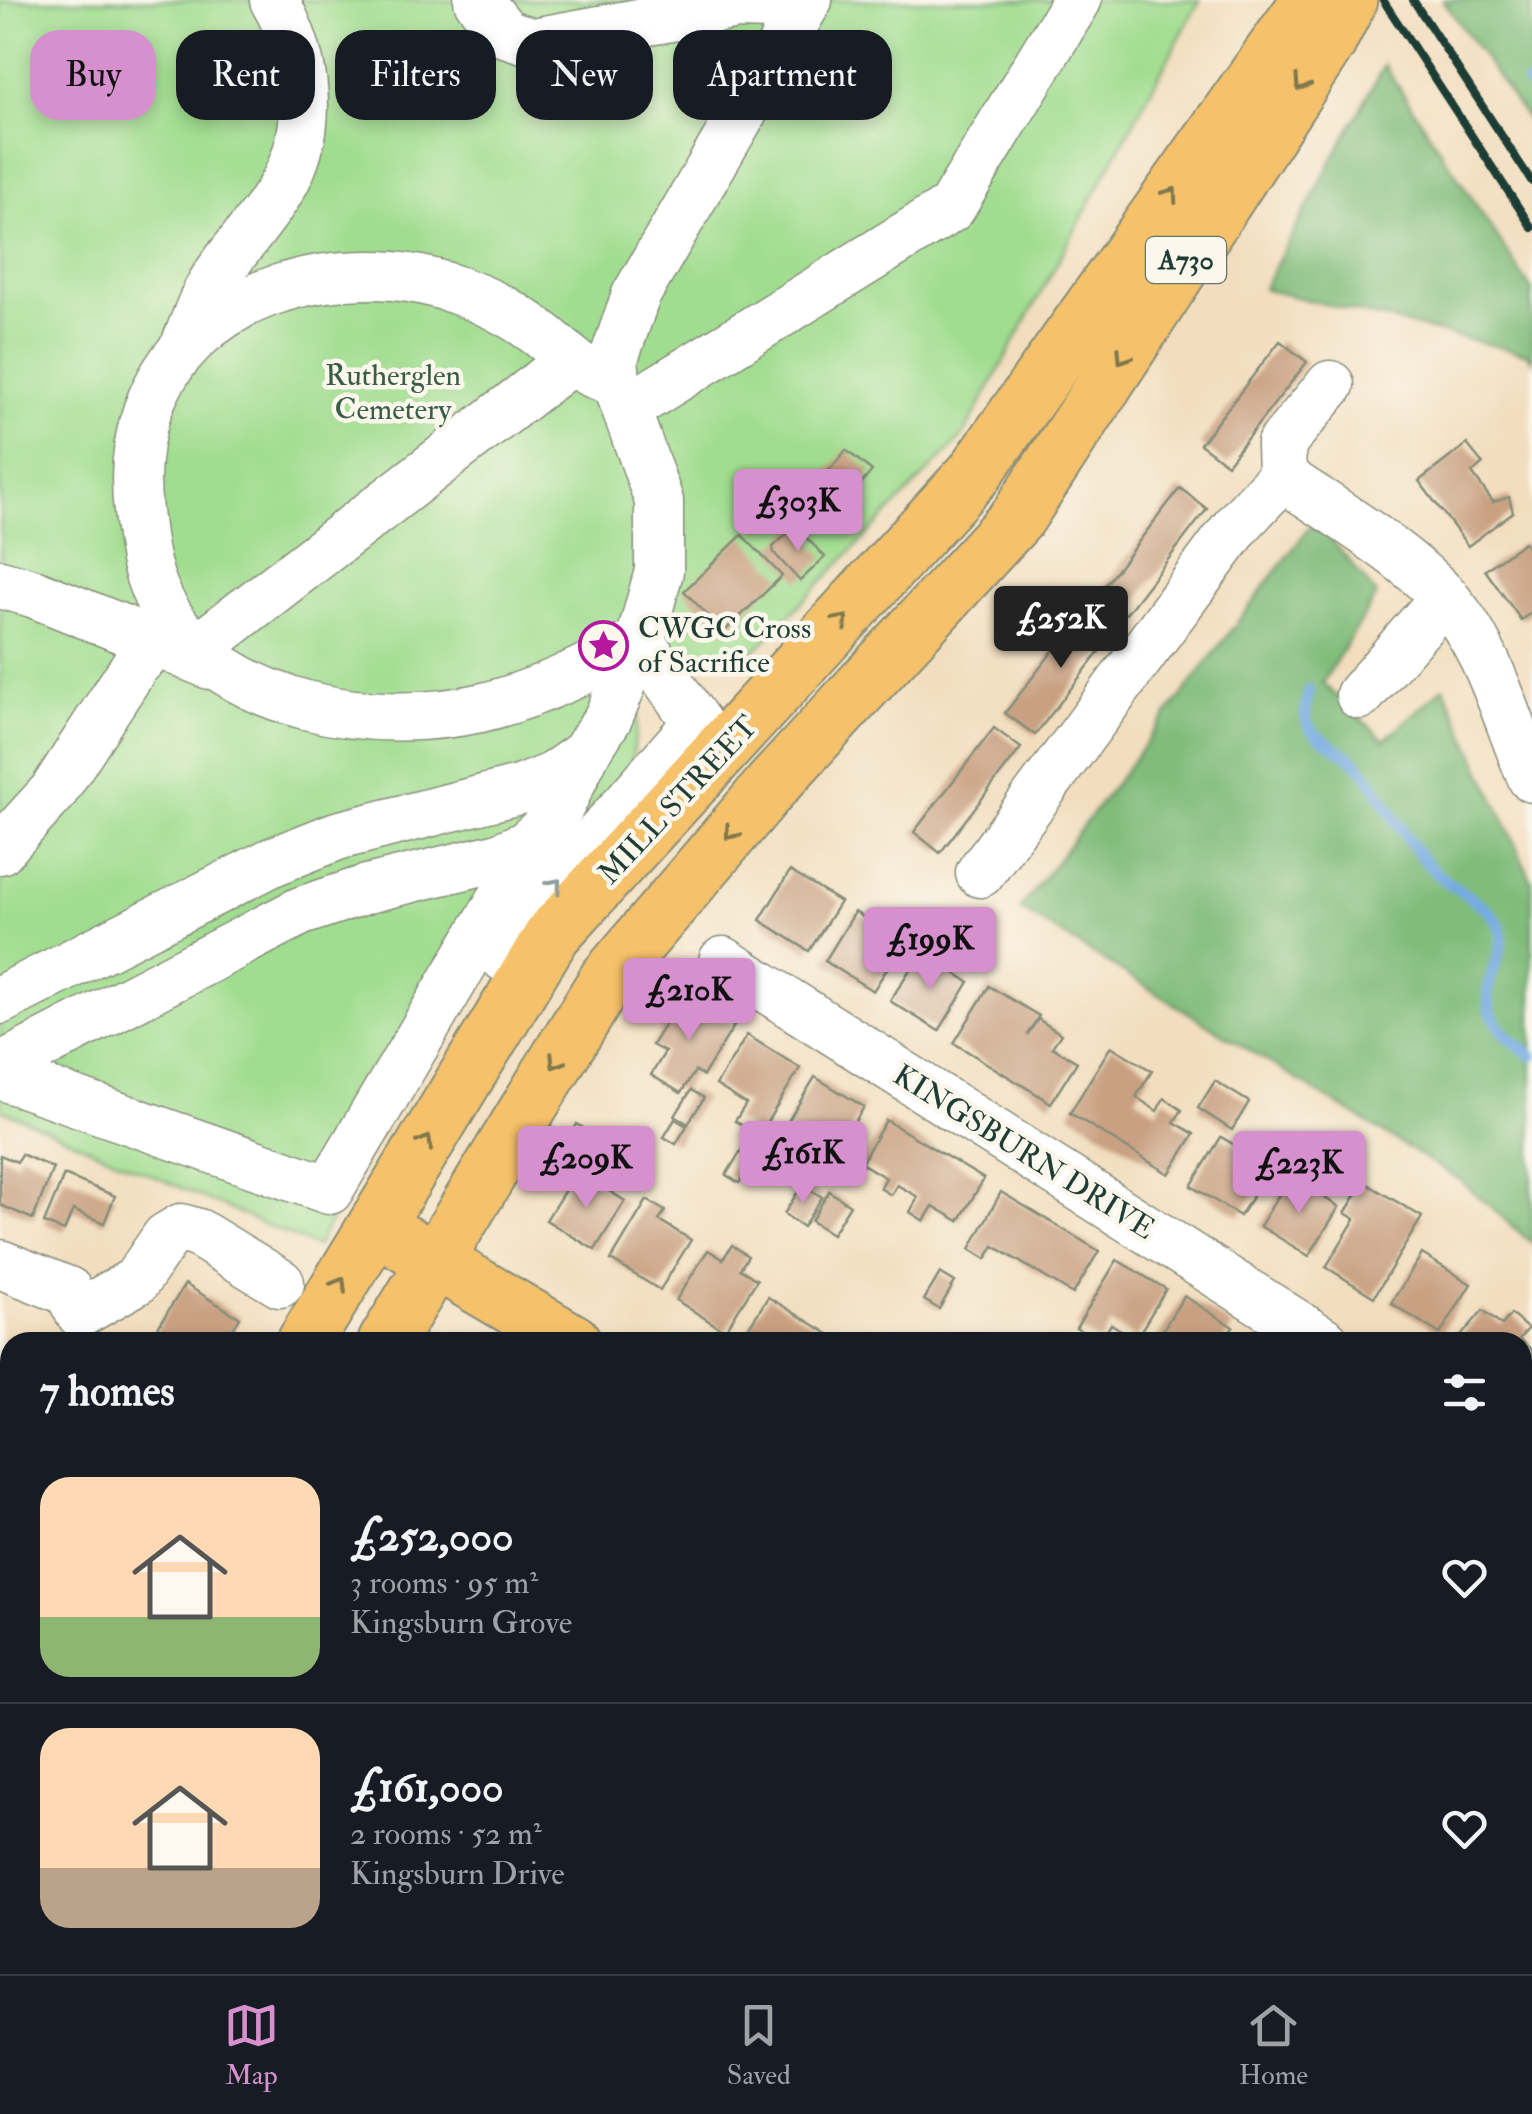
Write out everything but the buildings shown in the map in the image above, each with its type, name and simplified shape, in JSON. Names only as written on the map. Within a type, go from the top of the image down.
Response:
[{"type":"main road","name":"MILL STREET","points":[[310,1332],[553,934],[713,734],[974,474],[1310,0]]},
{"type":"main road","name":"MILL STREET","points":[[392,1332],[607,979],[796,759],[1018,517],[1328,42],[1349,0]]},
{"type":"main road","points":[[713,734],[796,759]]},
{"type":"main road","points":[[375,1225],[556,1332]]},
{"type":"street","points":[[194,654],[149,582],[134,483],[145,419],[170,362],[187,340],[213,280],[282,188],[294,159],[305,89],[298,54],[274,0]]},
{"type":"street","points":[[622,394],[951,208],[1076,0]]},
{"type":"street","points":[[0,1076],[329,1190],[558,812],[585,754],[608,718],[640,641],[659,572],[659,501],[622,394],[614,358],[636,295],[801,10],[738,5],[532,42],[516,40],[495,7]]},
{"type":"street","points":[[187,340],[236,306],[287,286],[374,274],[434,284],[488,304],[537,331],[569,362],[622,394]]},
{"type":"street","points":[[0,850],[53,792],[136,664],[194,654],[569,362]]},
{"type":"street","points":[[980,873],[1238,524],[1282,477],[1282,444],[1330,385]]},
{"type":"street","points":[[1282,477],[1350,522],[1445,597],[1481,653],[1532,778]]},
{"type":"street","points":[[0,584],[34,592],[194,654],[300,702],[375,716],[414,716],[482,707],[556,682],[640,641]]},
{"type":"street","points":[[1360,695],[1445,597]]},
{"type":"street","points":[[640,641],[713,734]]},
{"type":"street","points":[[0,1000],[272,862],[337,836],[519,790],[552,778],[585,754]]},
{"type":"street","points":[[0,1067],[301,911],[368,888],[499,857],[526,845],[558,812]]},
{"type":"street","name":"KINGSBURN DRIVE","points":[[723,960],[1309,1332]]},
{"type":"street","points":[[0,1264],[68,1291],[74,1328],[136,1281],[166,1237],[181,1228],[198,1233],[280,1282]]},
{"type":"green space","name":"Rutherglen Cemetery","points":[[0,0],[1200,0],[963,436],[743,663],[687,658],[641,695],[631,768],[519,887],[316,1247],[0,1109]]},
{"type":"green space","points":[[1443,0],[1532,0],[1532,126]]},
{"type":"green space","points":[[1384,65],[1532,290],[1532,361],[1528,354],[1263,289]]},
{"type":"green space","points":[[1315,520],[1377,595],[1322,683],[1384,740],[1444,687],[1532,881],[1532,1243],[1460,1180],[1020,909]]},
{"type":"waterway","points":[[1528,84],[1532,82]]},
{"type":"waterway","points":[[1309,690],[1306,714],[1310,728],[1359,765],[1429,866],[1491,913],[1501,929],[1501,945],[1488,993],[1491,1012],[1505,1033],[1532,1056]]},
{"type":"railway","points":[[1383,0],[1532,228]]},
{"type":"railway","points":[[1413,0],[1532,182]]},
{"type":"place","name":"CWGC Cross of Sacrifice","points":[[603,645]]}]
